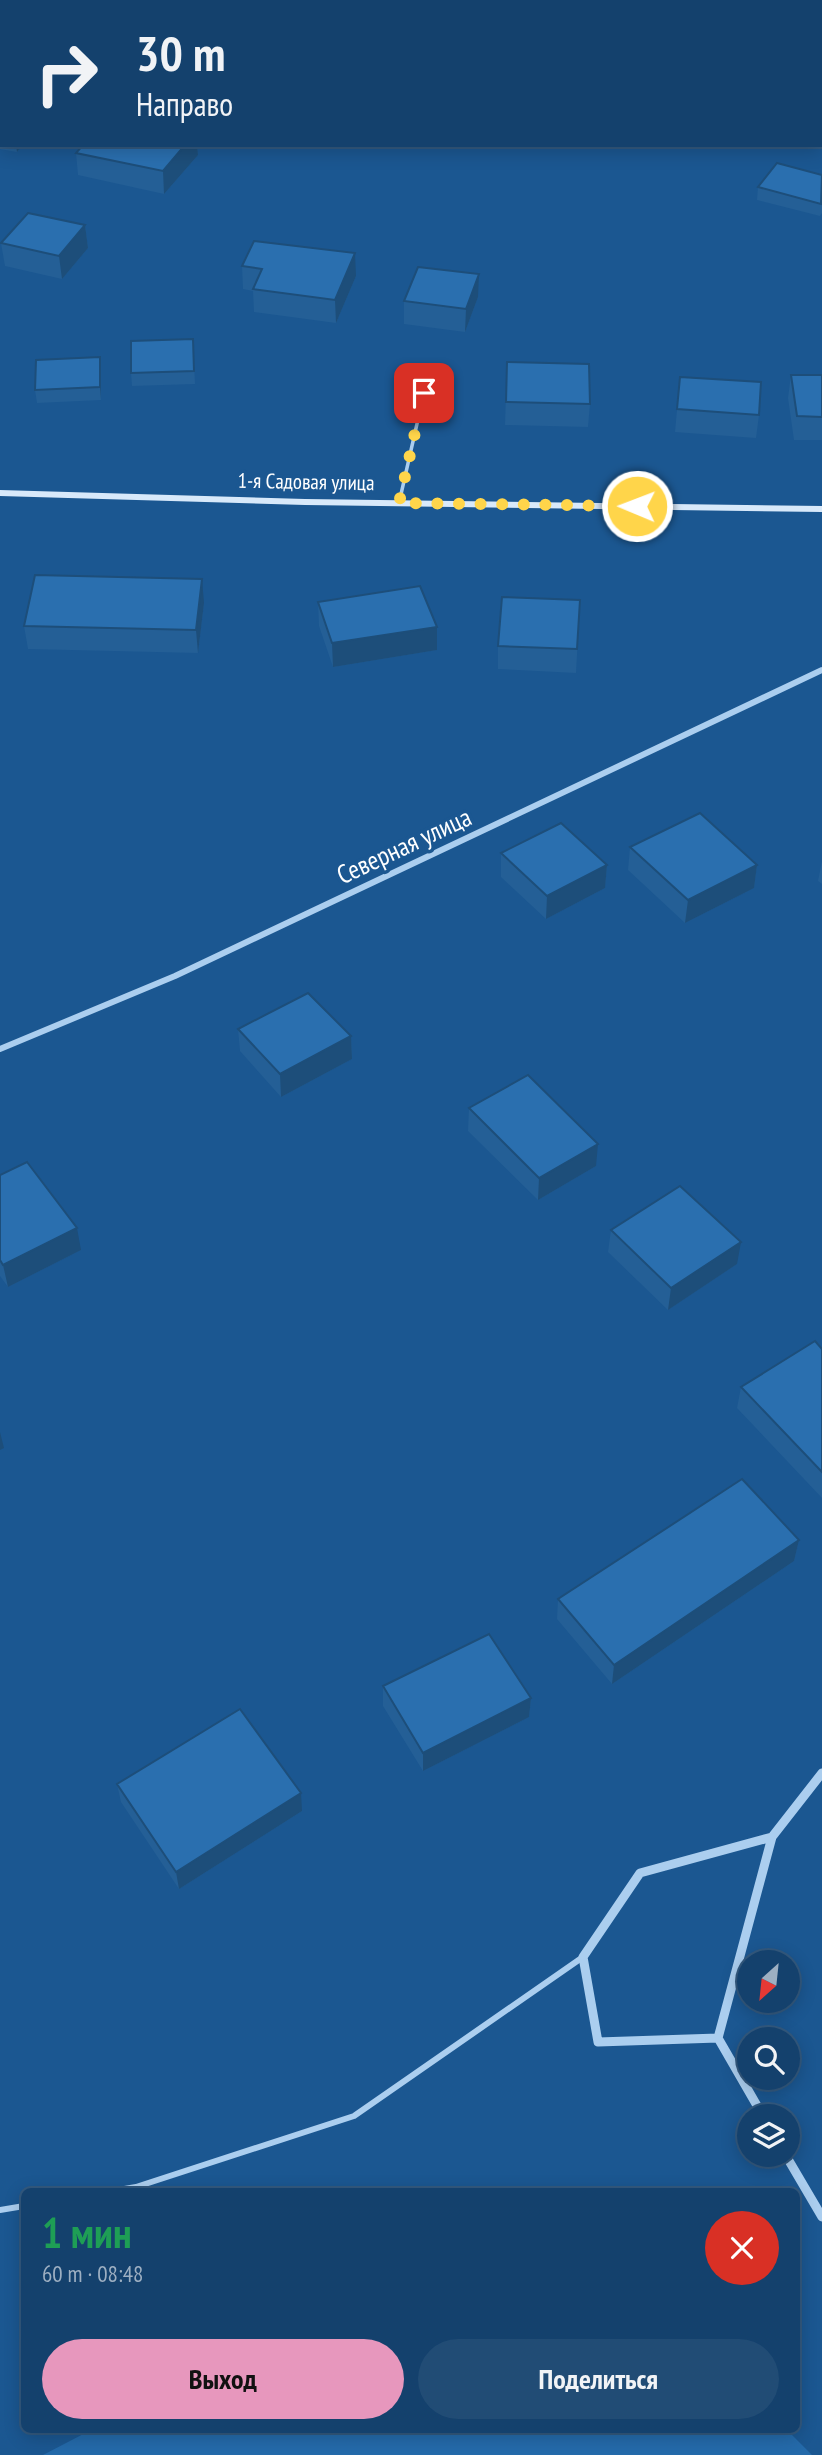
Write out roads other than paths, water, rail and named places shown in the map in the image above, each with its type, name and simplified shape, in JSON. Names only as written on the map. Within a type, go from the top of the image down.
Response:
[{"type":"street","name":"1-я Садовая улица","points":[[0,493],[399,503],[822,509]]},
{"type":"street","name":"Северная улица","points":[[0,1049],[175,976],[822,670]]},
{"type":"street","points":[[756,2104],[718,2038],[772,1837],[822,1773]]},
{"type":"street","points":[[718,2038],[598,2042],[583,1957],[639,1873],[772,1837]]},
{"type":"street","points":[[793,2167],[822,2217]]},
{"type":"lane","points":[[399,503],[424,393]]},
{"type":"lane","points":[[130,2188],[354,2116],[583,1957]]},
{"type":"lane","points":[[0,2210],[21,2206]]}]
